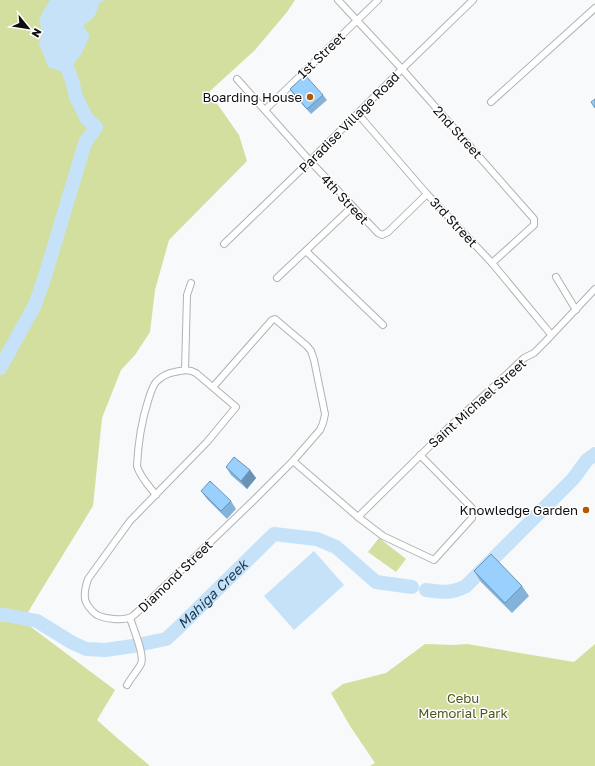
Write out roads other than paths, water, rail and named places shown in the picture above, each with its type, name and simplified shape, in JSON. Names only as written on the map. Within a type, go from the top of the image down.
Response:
[{"type":"street","name":"2nd Street","points":[[338,0],[402,69],[534,219],[534,225],[492,263]]},
{"type":"street","name":"1st Street","points":[[265,110],[378,0]]},
{"type":"street","name":"Paradise Village Road","points":[[224,244],[473,0]]},
{"type":"street","points":[[491,102],[595,8]]},
{"type":"street","name":"4th Street","points":[[237,79],[352,207],[378,233],[382,235],[388,232],[427,194]]},
{"type":"street","name":"3rd Street","points":[[358,114],[427,194],[492,263],[549,332]]},
{"type":"street","points":[[277,278],[352,207]]},
{"type":"street","points":[[306,251],[383,326]]},
{"type":"street","points":[[556,277],[576,310]]},
{"type":"street","points":[[185,370],[187,295],[190,283]]},
{"type":"street","name":"Saint Michael Street","points":[[358,517],[420,455],[524,358],[534,353],[595,289]]},
{"type":"street","name":"Diamond Street","points":[[273,319],[307,346],[311,351],[325,414],[323,423],[320,430],[293,461],[130,618],[108,618],[97,614],[88,605],[84,598],[88,580],[130,521],[207,442],[236,409],[236,406],[213,387],[273,319]]},
{"type":"street","points":[[156,495],[138,472],[137,466],[142,420],[150,393],[155,383],[163,376],[170,373],[191,370],[213,387]]},
{"type":"street","points":[[293,461],[358,517],[383,536],[434,560],[472,518],[472,508],[420,455]]},
{"type":"street","points":[[126,685],[141,664],[142,659],[130,618]]},
{"type":"water","points":[[50,0],[105,0],[99,3],[94,17],[83,26],[89,34],[89,37],[82,53],[72,66],[63,72],[48,67],[39,45],[42,32],[39,20]]},
{"type":"water","points":[[314,551],[344,585],[294,630],[264,596]]},
{"type":"waterway","points":[[0,368],[35,305],[85,143],[96,127],[87,119],[76,97],[68,69]]},
{"type":"waterway","name":"Mahiga Creek","points":[[426,590],[442,592],[461,589],[466,586],[573,479],[587,460],[595,454]]},
{"type":"waterway","name":"Mahiga Creek","points":[[0,615],[37,621],[71,642],[86,649],[105,650],[166,639],[274,534],[317,539],[336,547],[376,582],[412,587]]},
{"type":"place","name":"Boarding House","points":[[310,97]]},
{"type":"place","name":"Knowledge Garden","points":[[586,510]]},
{"type":"park label","name":"Cebu Memorial Park","points":[[463,706]]}]
